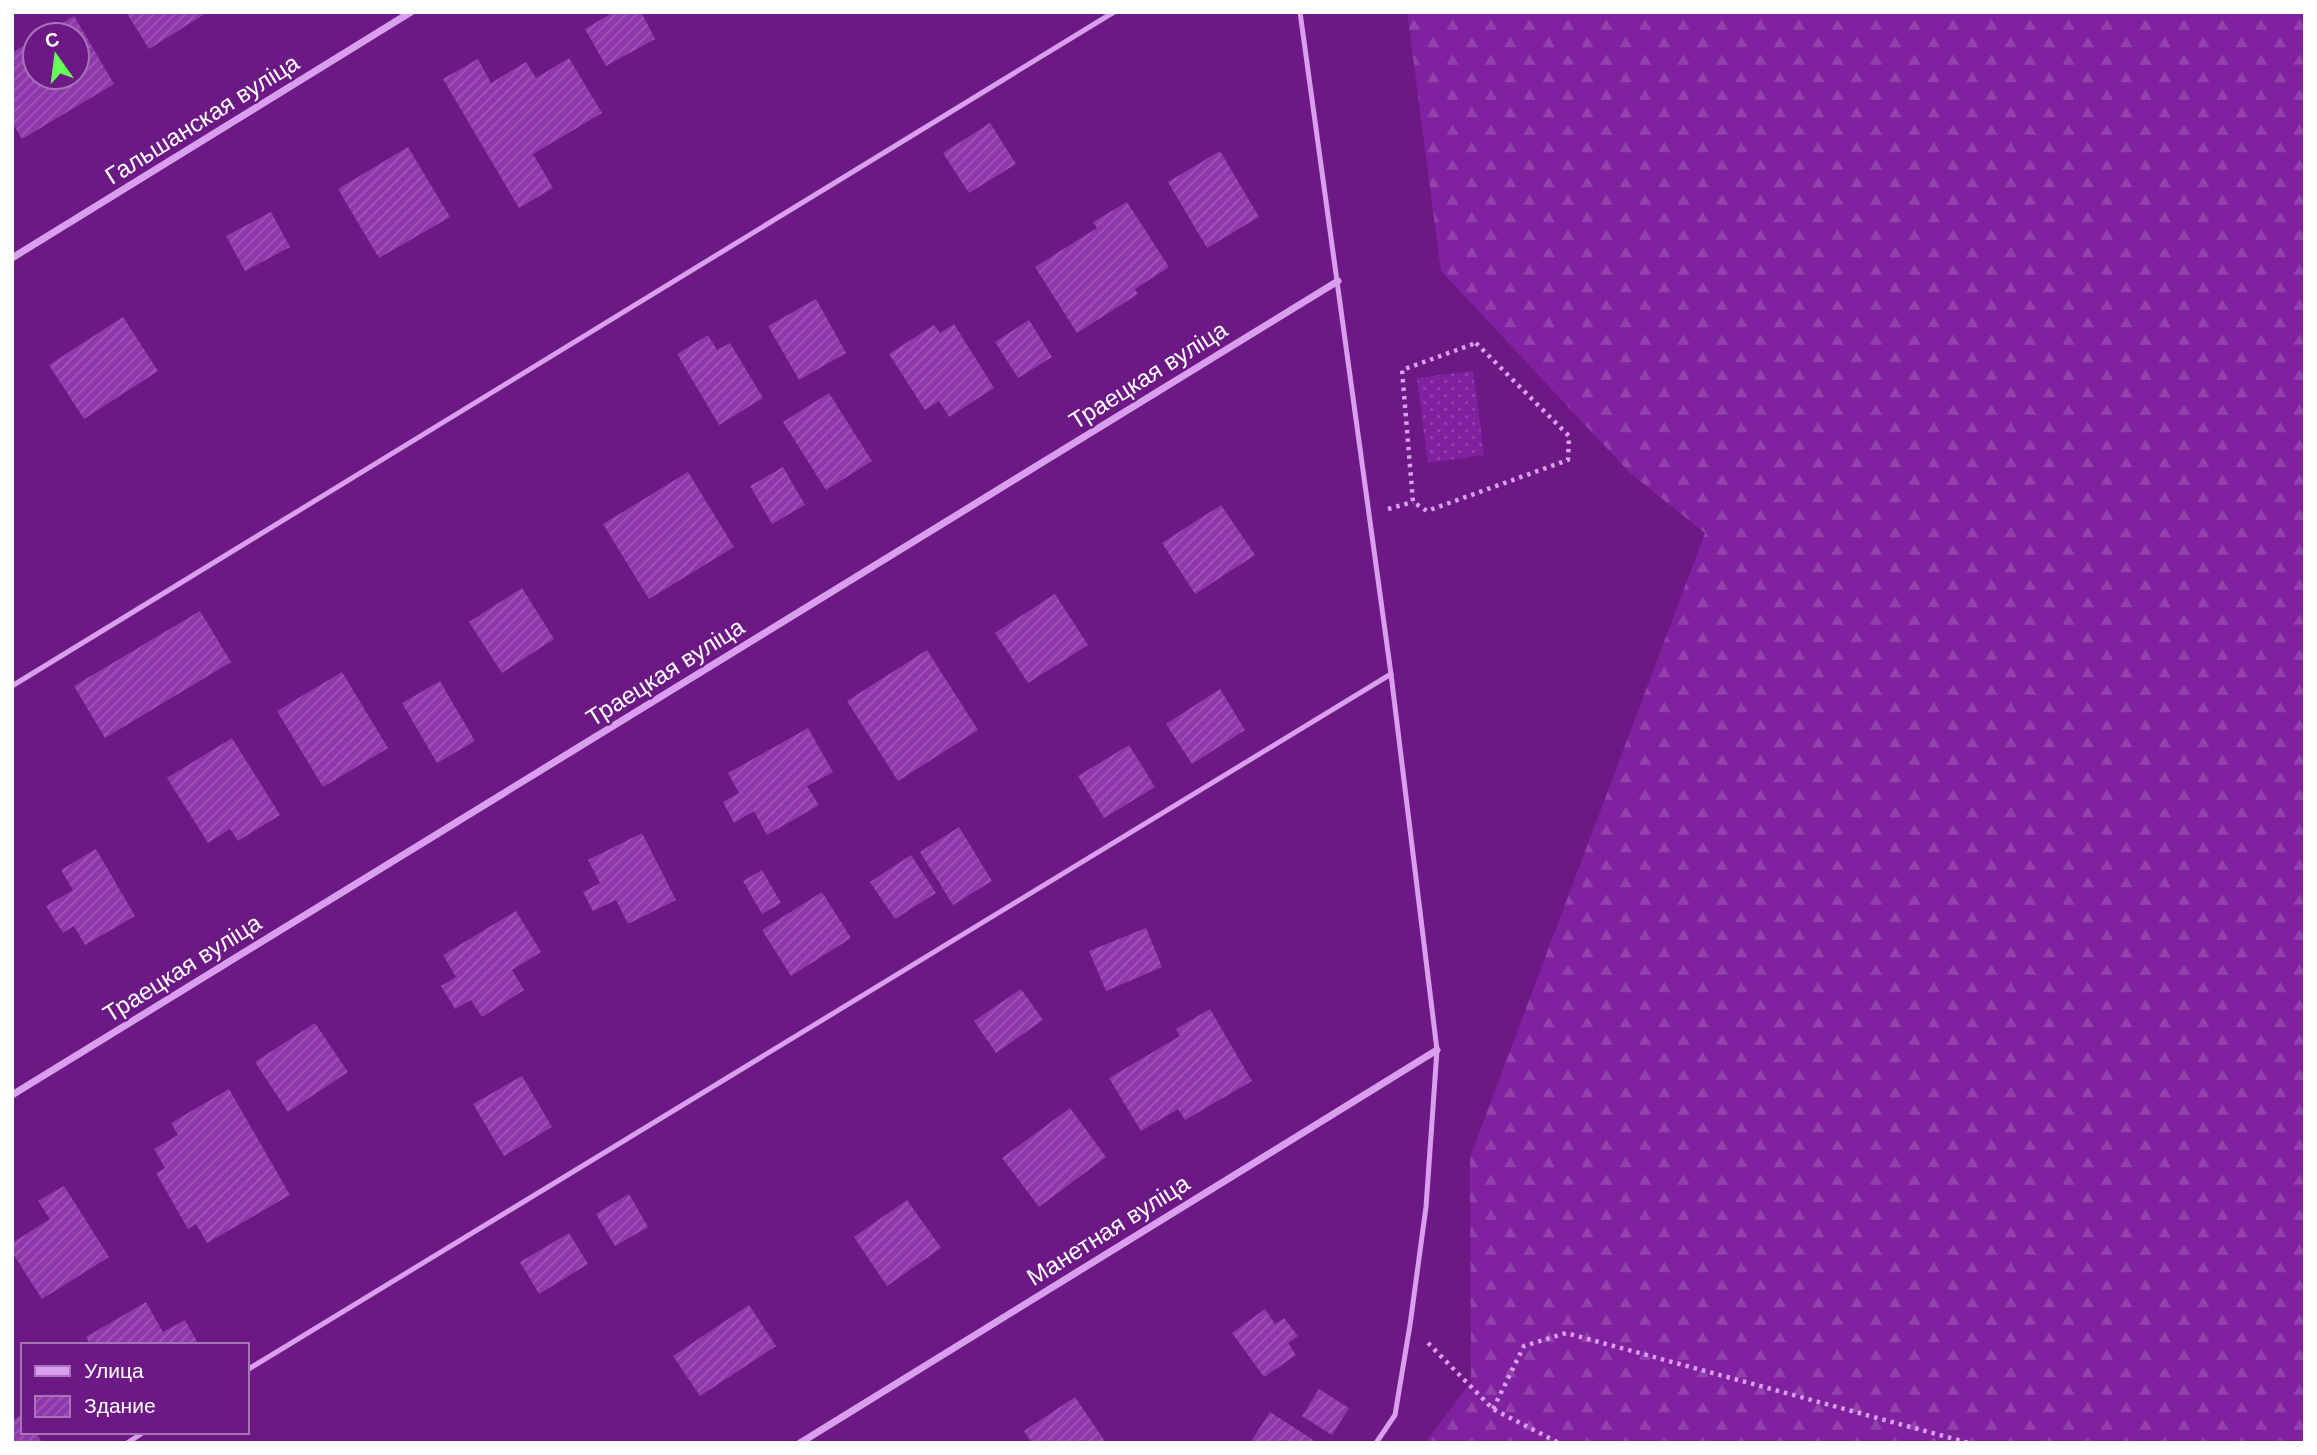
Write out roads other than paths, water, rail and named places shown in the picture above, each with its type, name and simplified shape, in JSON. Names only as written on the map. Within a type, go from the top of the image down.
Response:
[{"type":"street","name":"Гальшанская вуліца","points":[[12,258],[411,12]]},
{"type":"street","name":"Траецкая вуліца","points":[[12,1095],[1338,281]]},
{"type":"street","name":"Манетная вуліца","points":[[800,1443],[1437,1050]]},
{"type":"lane","points":[[12,686],[1114,12]]},
{"type":"lane","points":[[1300,12],[1391,674],[1437,1050],[1426,1208],[1410,1325],[1395,1415],[1376,1443]]},
{"type":"lane","points":[[248,1369],[1391,674]]}]
